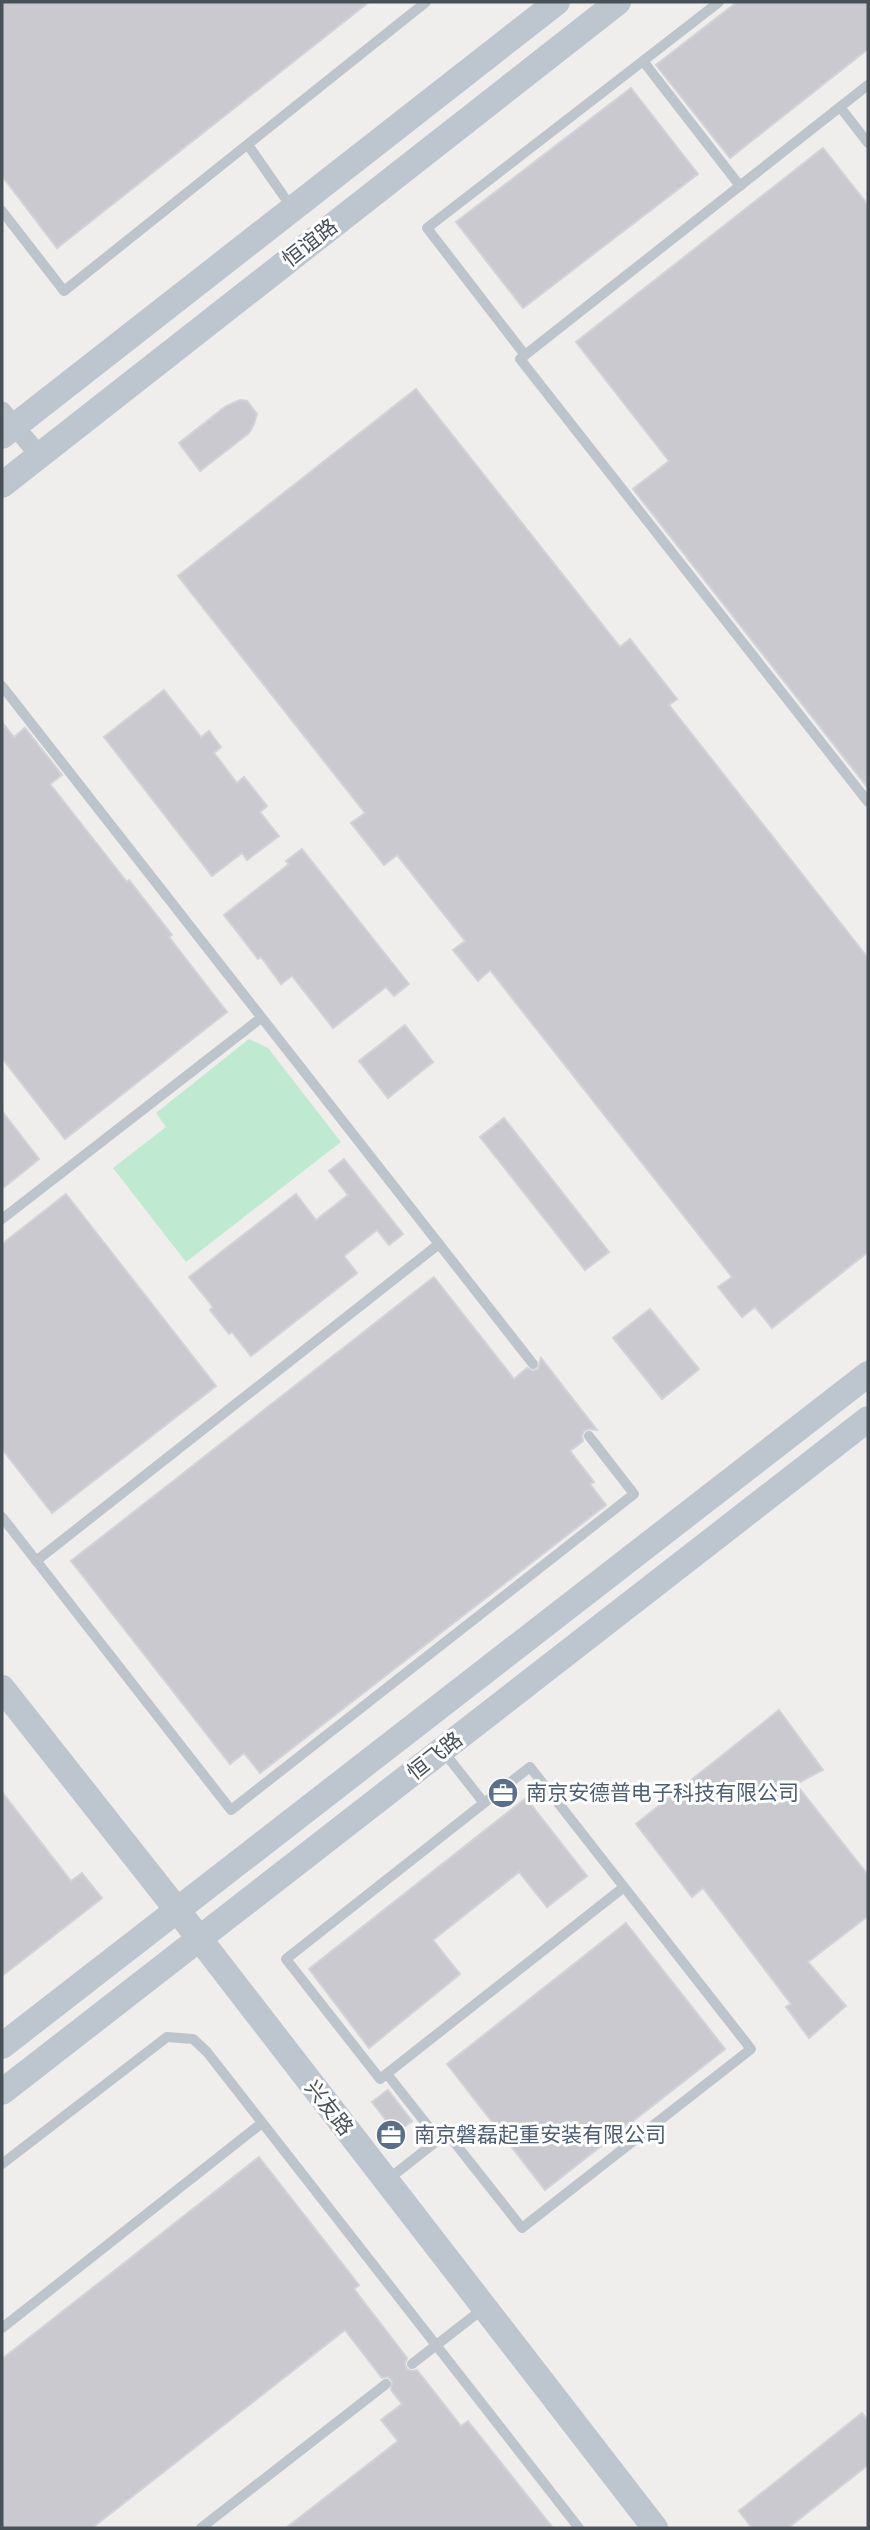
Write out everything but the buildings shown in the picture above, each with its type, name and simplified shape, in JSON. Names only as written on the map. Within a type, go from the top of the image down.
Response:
[{"type":"main road","name":"恒谊路","points":[[6,424],[292,208],[557,2]]},
{"type":"main road","name":"恒谊路","points":[[2,485],[618,2]]},
{"type":"main road","name":"恒飞路","points":[[2,2046],[868,1374]]},
{"type":"main road","name":"恒飞路","points":[[2,2092],[868,1419]]},
{"type":"main road","name":"兴友路","points":[[2,1688],[655,2528]]},
{"type":"street","points":[[6,424],[39,455]]},
{"type":"lane","points":[[2,211],[64,291],[426,2]]},
{"type":"lane","points":[[525,355],[427,229],[719,2]]},
{"type":"lane","points":[[643,61],[740,186]]},
{"type":"lane","points":[[868,85],[520,359],[868,802]]},
{"type":"lane","points":[[840,107],[868,143]]},
{"type":"lane","points":[[248,145],[292,208]]},
{"type":"lane","points":[[2,686],[533,1364]]},
{"type":"lane","points":[[2,1219],[261,1018]]},
{"type":"lane","points":[[36,1561],[439,1244]]},
{"type":"lane","points":[[4,1524],[231,1810],[634,1494],[589,1436]]},
{"type":"lane","points":[[443,1750],[484,1803]]},
{"type":"lane","points":[[386,2181],[447,2133],[522,2228],[751,2049],[530,1767],[286,1959],[380,2079],[624,1887]]},
{"type":"lane","points":[[2,2164],[167,2037],[193,2039],[207,2052],[579,2528]]},
{"type":"lane","points":[[387,2074],[439,2140]]},
{"type":"lane","points":[[2,2328],[262,2123]]},
{"type":"lane","points":[[412,2364],[484,2308]]},
{"type":"lane","points":[[201,2528],[386,2384]]},
{"type":"green space","points":[[249,1039],[268,1048],[341,1142],[186,1262],[113,1168],[166,1127],[156,1113]]},
{"type":"place","name":"南京安德普电子科技有限公司","points":[[503,1793]]},
{"type":"place","name":"南京磐磊起重安装有限公司","points":[[391,2135]]}]
